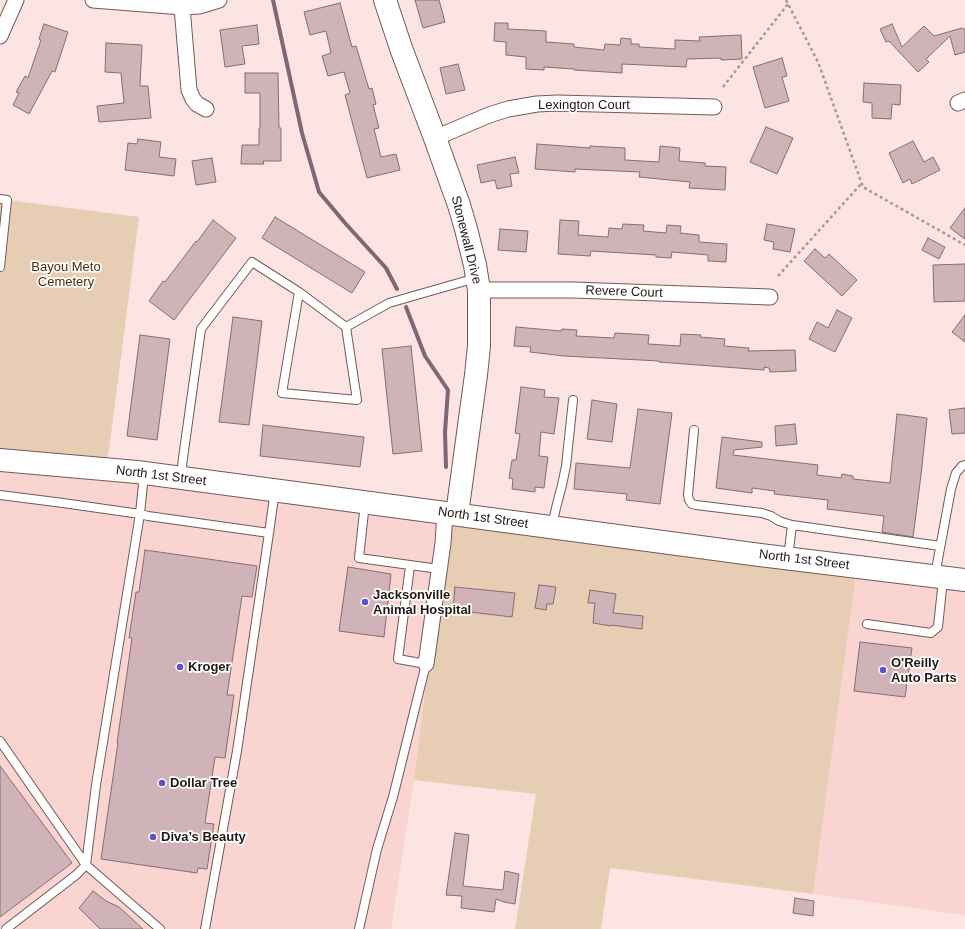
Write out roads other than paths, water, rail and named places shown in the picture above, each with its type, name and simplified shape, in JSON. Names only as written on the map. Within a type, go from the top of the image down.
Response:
[{"type":"main road","name":"Stonewall Drive","points":[[385,0],[402,51],[459,205],[478,284],[479,346],[476,375],[451,513]]},
{"type":"main road","name":"North 1st Street","points":[[0,460],[144,473],[788,559],[965,580]]},
{"type":"street","points":[[0,36],[16,0]]},
{"type":"street","points":[[93,0],[198,6],[219,0]]},
{"type":"street","points":[[174,4],[189,90],[192,99],[206,109]]},
{"type":"street","name":"Lexington Court","points":[[435,138],[489,115],[537,104],[557,103],[714,107]]},
{"type":"street","name":"Revere Court","points":[[478,284],[573,290],[770,297]]},
{"type":"street","points":[[426,664],[443,543],[451,513]]},
{"type":"lane","points":[[0,200],[7,200],[0,267]]},
{"type":"lane","points":[[181,478],[201,329],[252,262],[299,292],[346,327],[357,400],[282,393],[299,292]]},
{"type":"lane","points":[[346,327],[389,303],[478,284]]},
{"type":"lane","points":[[552,527],[564,479],[573,400]]},
{"type":"lane","points":[[694,430],[688,495],[692,504],[762,513],[792,525],[940,546]]},
{"type":"lane","points":[[867,624],[931,633],[938,627],[940,546],[951,489],[956,473],[962,466],[965,465]]},
{"type":"lane","points":[[6,929],[76,875],[86,865],[96,785],[140,514],[144,473]]},
{"type":"lane","points":[[205,929],[237,750],[275,490]]},
{"type":"lane","points":[[0,495],[269,533]]},
{"type":"lane","points":[[365,502],[359,558],[439,569]]},
{"type":"lane","points":[[788,559],[792,525]]},
{"type":"lane","points":[[359,929],[377,849],[394,797],[426,664],[398,659],[410,566]]},
{"type":"lane","points":[[0,741],[86,865],[160,929]]},
{"type":"waterway","points":[[273,0],[302,133],[319,192],[386,268],[397,289]]},
{"type":"waterway","points":[[406,307],[425,356],[448,390],[445,432],[446,467]]},
{"type":"place","name":"Jacksonville Animal Hospital","points":[[365,602]]},
{"type":"place","name":"Kroger","points":[[180,667]]},
{"type":"place","name":"O'Reilly Auto Parts","points":[[883,670]]},
{"type":"place","name":"Dollar Tree","points":[[162,783]]},
{"type":"place","name":"Diva’s Beauty","points":[[153,837]]},
{"type":"park label","name":"Bayou Meto Cemetery","points":[[66,274]]}]
